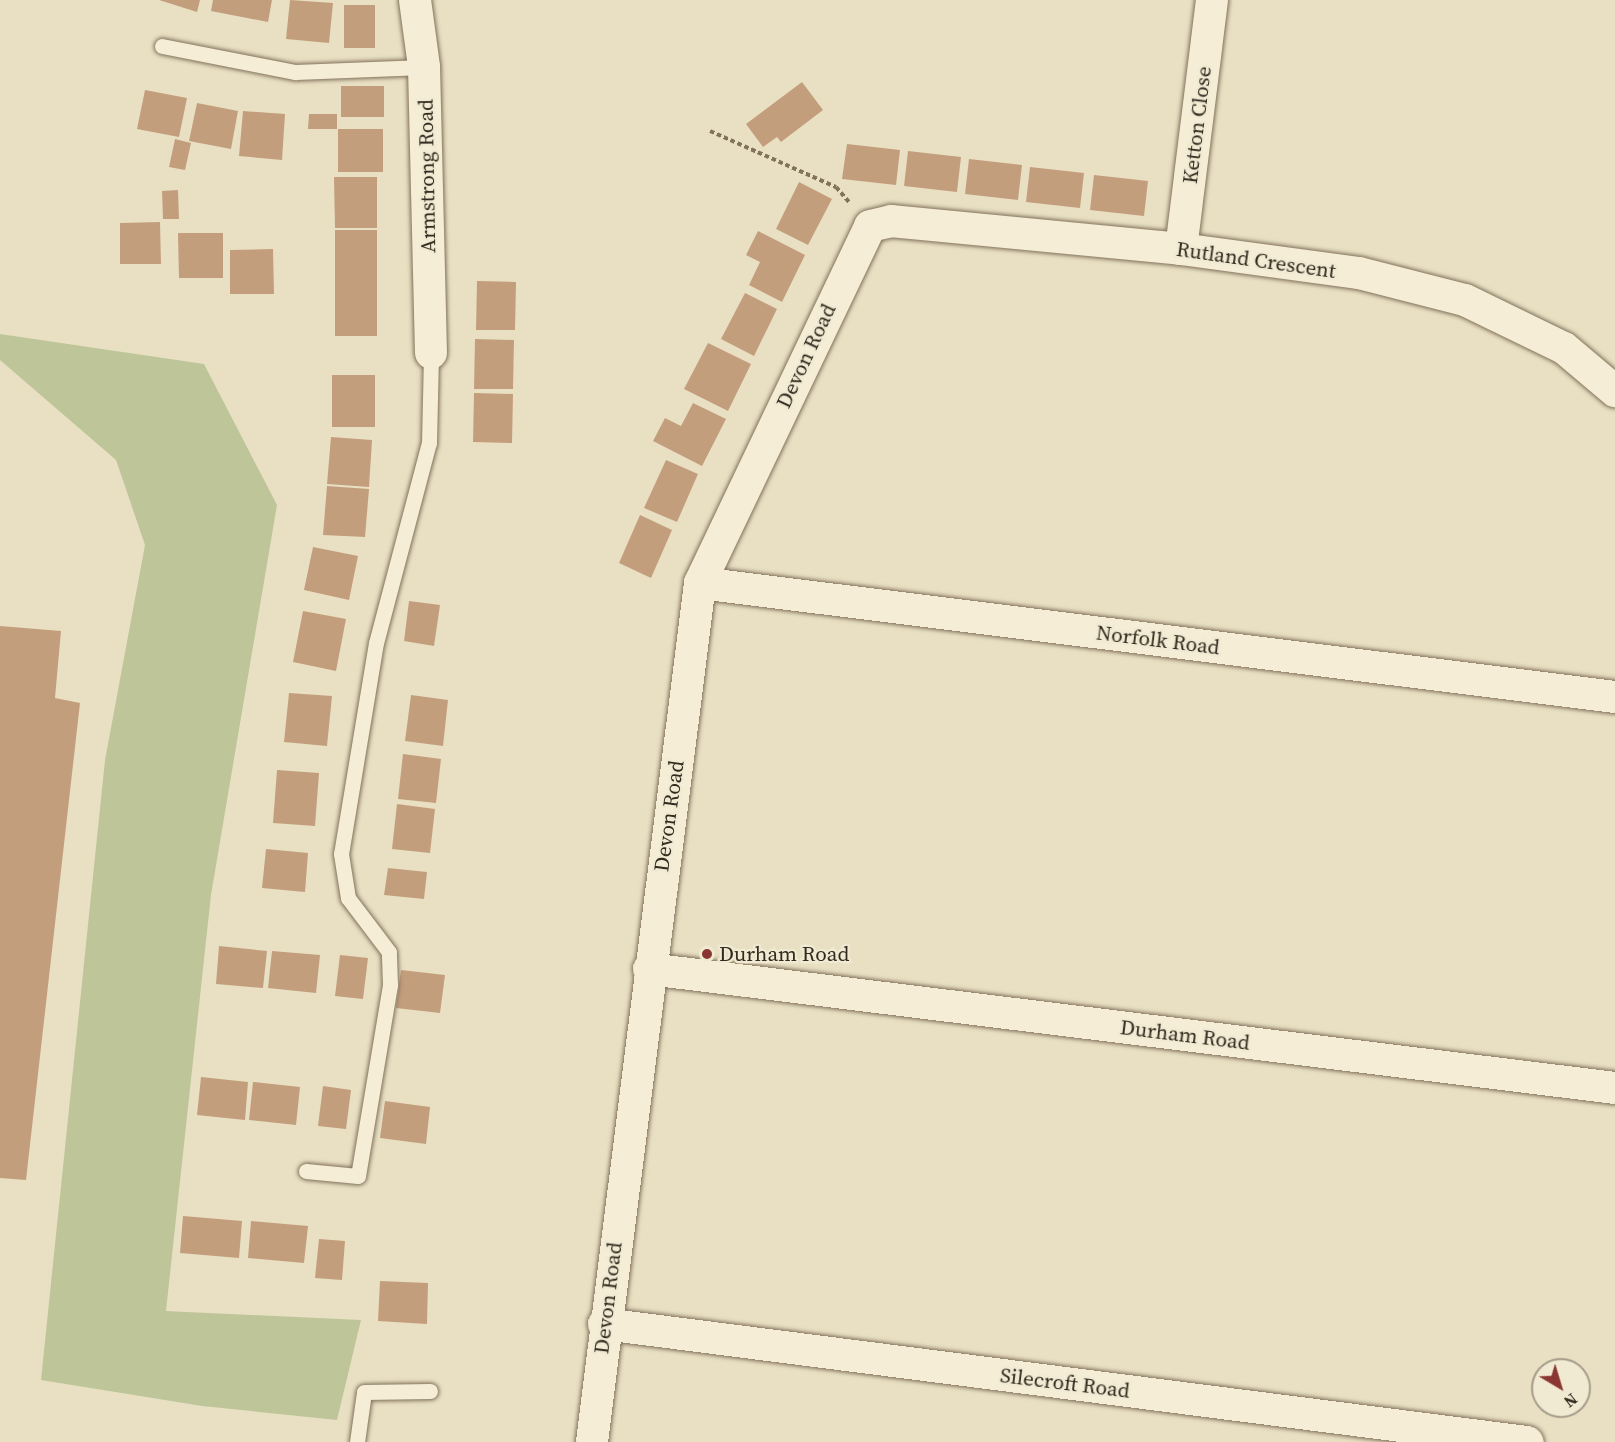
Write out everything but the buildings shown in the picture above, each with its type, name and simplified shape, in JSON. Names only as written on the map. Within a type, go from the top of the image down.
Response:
[{"type":"street","name":"Armstrong Road","points":[[415,0],[424,67],[431,353]]},
{"type":"street","name":"Ketton Close","points":[[1181,249],[1212,0]]},
{"type":"street","name":"Rutland Crescent","points":[[870,226],[891,221],[1181,249],[1359,273],[1466,300],[1564,348],[1615,391]]},
{"type":"street","name":"Devon Road","points":[[592,1442],[604,1324],[700,583],[870,226]]},
{"type":"street","name":"Norfolk Road","points":[[700,583],[1615,697]]},
{"type":"street","name":"Durham Road","points":[[649,969],[1615,1088]]},
{"type":"street","name":"Silecroft Road","points":[[604,1324],[1527,1442]]},
{"type":"lane","points":[[162,46],[295,72],[424,67]]},
{"type":"lane","points":[[306,1171],[358,1176],[390,985],[388,952],[348,898],[341,854],[376,644],[429,443],[431,353]]},
{"type":"lane","points":[[357,1442],[364,1392],[430,1391]]},
{"type":"path","points":[[710,131],[836,187],[870,226]]},
{"type":"green space","points":[[0,334],[204,364],[277,505],[211,895],[166,1311],[361,1320],[337,1420],[202,1406],[41,1380],[105,760],[145,545],[116,460],[0,360]]},
{"type":"place","name":"Durham Road","points":[[707,954]]}]
